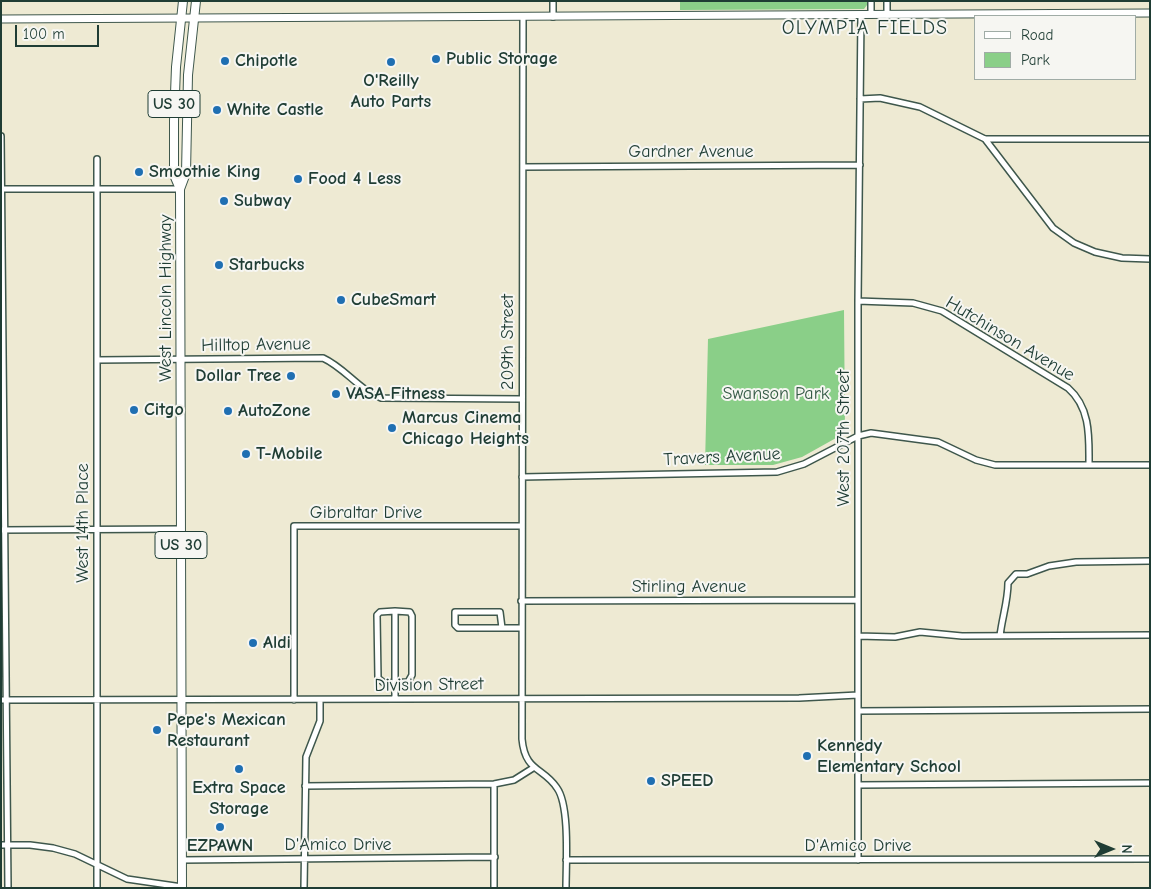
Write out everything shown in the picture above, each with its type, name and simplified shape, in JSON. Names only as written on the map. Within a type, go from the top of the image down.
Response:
[{"type":"main road","name":"US 30","points":[[181,18],[183,1]]},
{"type":"main road","name":"US 30","points":[[194,18],[196,1]]},
{"type":"main road","points":[[1,20],[1150,13]]},
{"type":"main road","name":"West Lincoln Highway","points":[[180,189],[174,175],[174,121],[181,18]]},
{"type":"main road","name":"West Lincoln Highway","points":[[182,887],[180,189],[186,173],[188,80],[194,18]]},
{"type":"street","points":[[553,1],[553,17]]},
{"type":"street","points":[[871,1],[871,15]]},
{"type":"street","points":[[887,1],[887,15]]},
{"type":"street","name":"West 207th Street","points":[[858,860],[858,302],[861,15]]},
{"type":"street","name":"209th Street","points":[[523,17],[522,698],[523,747],[533,768]]},
{"type":"street","points":[[860,99],[880,98],[920,107],[985,139],[1150,139]]},
{"type":"street","points":[[1,136],[4,700],[8,888]]},
{"type":"street","points":[[985,139],[1053,228],[1074,243],[1095,252],[1122,258],[1150,259]]},
{"type":"street","name":"West 14th Place","points":[[97,159],[97,888]]},
{"type":"street","name":"Gardner Avenue","points":[[523,167],[860,165]]},
{"type":"street","points":[[1,189],[180,189]]},
{"type":"street","name":"Hutchinson Avenue","points":[[858,302],[913,303],[942,311],[1068,388],[1080,403],[1086,417],[1089,465]]},
{"type":"street","name":"Hilltop Avenue","points":[[97,360],[323,358],[336,364],[365,390],[381,398],[522,399]]},
{"type":"street","name":"Travers Avenue","points":[[522,477],[777,472],[804,464],[858,436],[876,433],[930,440],[948,446],[976,460],[995,465],[1150,465]]},
{"type":"street","name":"Gibraltar Drive","points":[[294,700],[294,526],[521,526]]},
{"type":"street","points":[[3,530],[181,529]]},
{"type":"street","points":[[1000,636],[1002,614],[1008,597],[1008,583],[1016,574],[1027,574],[1049,566],[1076,562],[1150,561]]},
{"type":"street","name":"Stirling Avenue","points":[[521,601],[857,600]]},
{"type":"street","points":[[395,611],[395,699]]},
{"type":"street","points":[[395,611],[410,612],[412,616],[411,679],[395,682],[380,680],[377,663],[377,615],[380,612],[395,611]]},
{"type":"street","points":[[502,628],[500,612],[456,612],[454,615],[455,626],[458,628],[502,628],[522,628]]},
{"type":"street","points":[[858,636],[896,637],[920,632],[962,636],[1150,635]]},
{"type":"street","name":"Division Street","points":[[4,700],[320,700],[858,695]]},
{"type":"street","points":[[304,888],[306,757],[320,720],[320,700]]},
{"type":"street","points":[[858,711],[1150,709]]},
{"type":"street","points":[[305,786],[494,784],[514,780],[533,768],[557,787],[564,802],[566,888]]},
{"type":"street","points":[[858,785],[1150,783]]},
{"type":"street","points":[[494,784],[494,888]]},
{"type":"street","points":[[1,845],[30,845],[53,848],[76,854],[127,879],[182,887]]},
{"type":"street","name":"D'Amico Drive","points":[[182,860],[494,858]]},
{"type":"street","name":"D'Amico Drive","points":[[566,860],[1150,859]]},
{"type":"green space","points":[[680,1],[870,1],[864,9],[680,10]]},
{"type":"green space","name":"Swanson Park","points":[[844,310],[845,433],[802,457],[773,465],[705,465],[708,339]]},
{"type":"place","name":"Public Storage","points":[[436,59]]},
{"type":"place","name":"Chipotle","points":[[225,61]]},
{"type":"place","name":"O'Reilly Auto Parts","points":[[391,62]]},
{"type":"place","name":"White Castle","points":[[217,110]]},
{"type":"place","name":"Smoothie King","points":[[139,172]]},
{"type":"place","name":"Food 4 Less","points":[[298,179]]},
{"type":"place","name":"Subway","points":[[224,201]]},
{"type":"place","name":"Starbucks","points":[[219,265]]},
{"type":"place","name":"CubeSmart","points":[[341,300]]},
{"type":"place","name":"Dollar Tree","points":[[291,376]]},
{"type":"place","name":"VASA Fitness","points":[[336,394]]},
{"type":"place","name":"Citgo","points":[[134,410]]},
{"type":"place","name":"AutoZone","points":[[228,411]]},
{"type":"place","name":"Marcus Cinema Chicago Heights","points":[[392,428]]},
{"type":"place","name":"T-Mobile","points":[[246,454]]},
{"type":"place","name":"Aldi","points":[[253,643]]},
{"type":"place","name":"Pepe's Mexican Restaurant","points":[[157,730]]},
{"type":"place","name":"Kennedy Elementary School","points":[[807,756]]},
{"type":"place","name":"Extra Space Storage","points":[[239,769]]},
{"type":"place","name":"SPEED","points":[[651,781]]},
{"type":"place","name":"EZPAWN","points":[[220,827]]},
{"type":"district","name":"OLYMPIA FIELDS","points":[[865,28]]}]
